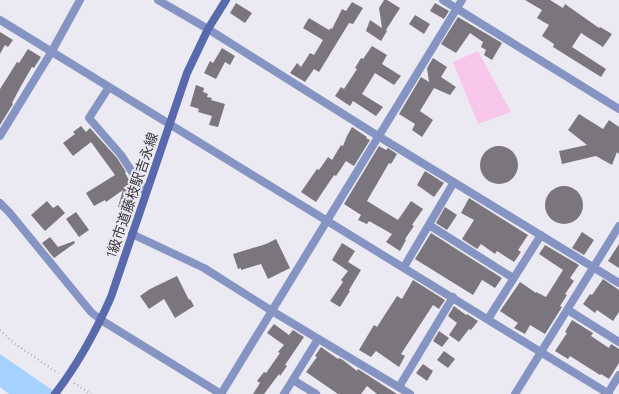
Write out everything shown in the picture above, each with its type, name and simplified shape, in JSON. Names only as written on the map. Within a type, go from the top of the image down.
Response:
[{"type":"street","points":[[0,136],[52,51],[80,0]]},
{"type":"street","points":[[158,0],[619,283]]},
{"type":"street","name":"1級市道藤枝駅吉永線","points":[[55,394],[67,379],[82,354],[101,320],[111,297],[187,73],[208,30],[226,0]]},
{"type":"street","points":[[442,0],[619,109]]},
{"type":"street","points":[[0,203],[91,312],[101,320],[221,394],[462,0]]},
{"type":"street","points":[[0,20],[453,297],[608,394],[619,375]]},
{"type":"street","points":[[109,87],[89,118],[121,155],[146,193]]},
{"type":"street","points":[[404,267],[454,182]]},
{"type":"street","points":[[429,225],[513,278]]},
{"type":"street","points":[[515,394],[619,227]]},
{"type":"street","points":[[132,234],[204,268],[405,392],[453,297]]},
{"type":"street","points":[[488,319],[540,235]]},
{"type":"street","points":[[568,310],[619,342]]},
{"type":"street","points":[[284,394],[318,339]]},
{"type":"street","points":[[293,380],[316,394]]},
{"type":"path","points":[[0,330],[15,344],[42,364],[91,394]]},
{"type":"shaded area","points":[[478,51],[511,112],[478,124],[453,62]]},
{"type":"water","points":[[0,354],[58,394],[9,394],[0,387]]},
{"type":"building","points":[[384,0],[387,0],[400,8],[381,41],[366,31],[370,20],[382,28],[379,8]]},
{"type":"building","points":[[525,0],[550,0],[563,8],[565,4],[599,28],[600,27],[612,34],[603,47],[581,33],[572,47],[606,69],[601,77],[553,47],[554,44],[542,36],[549,25],[537,18],[542,10]]},
{"type":"building","points":[[352,2],[363,8],[353,24],[349,23],[319,72],[314,69],[305,82],[290,73],[297,63],[301,67],[310,53],[314,55],[323,40],[303,28],[309,18],[329,30],[331,28],[332,29],[342,9],[346,11]]},
{"type":"building","points":[[236,3],[252,13],[245,23],[230,13]]},
{"type":"building","points":[[435,3],[449,11],[444,19],[430,11]]},
{"type":"building","points":[[415,15],[430,24],[424,34],[409,24]]},
{"type":"building","points":[[458,17],[502,43],[492,60],[484,55],[486,50],[481,47],[483,42],[470,33],[456,53],[441,44]]},
{"type":"building","points":[[0,32],[13,40],[8,47],[5,45],[0,54]]},
{"type":"building","points":[[372,46],[387,55],[382,64],[401,76],[394,85],[375,73],[362,94],[383,107],[376,116],[353,101],[350,106],[335,96],[341,87],[344,89],[357,69],[355,68],[361,58],[363,59]]},
{"type":"building","points":[[222,48],[235,56],[230,65],[225,62],[216,79],[204,73],[210,61],[213,63]]},
{"type":"building","points":[[28,49],[41,57],[34,68],[32,67],[12,103],[13,104],[0,125],[0,89],[17,62],[19,63]]},
{"type":"building","points":[[433,58],[447,67],[441,77],[456,87],[450,95],[434,88],[420,111],[433,120],[422,137],[412,130],[415,124],[399,114],[421,77],[429,82],[427,68]]},
{"type":"building","points":[[196,85],[204,88],[203,92],[208,94],[207,97],[212,98],[211,100],[225,104],[218,127],[209,125],[212,116],[198,112],[199,109],[190,106]]},
{"type":"building","points":[[579,114],[603,129],[609,120],[619,127],[619,154],[617,152],[612,165],[596,156],[562,164],[559,151],[587,145],[568,130]]},
{"type":"building","points":[[81,126],[86,132],[90,128],[117,158],[126,172],[125,173],[131,183],[123,188],[135,193],[130,210],[118,207],[123,190],[106,202],[105,200],[94,206],[86,193],[115,175],[91,142],[73,156],[63,143],[75,134],[73,132]]},
{"type":"building","points":[[352,127],[370,140],[354,166],[346,161],[336,176],[334,175],[316,202],[301,192],[317,169],[319,170],[328,157],[332,160],[341,145],[343,146]]},
{"type":"building","points":[[379,146],[386,150],[388,148],[397,154],[391,164],[389,163],[367,201],[398,220],[411,201],[423,209],[412,225],[414,226],[405,239],[406,240],[400,251],[386,242],[392,234],[369,221],[367,224],[358,220],[361,215],[344,204]]},
{"type":"building","points":[[495,146],[503,146],[513,151],[517,158],[517,172],[513,179],[503,184],[495,184],[485,179],[483,176],[480,169],[480,161],[485,151],[488,149]]},
{"type":"building","points":[[425,171],[444,183],[434,197],[417,185]]},
{"type":"building","points":[[560,186],[568,186],[578,191],[582,198],[582,212],[578,219],[568,224],[560,224],[550,219],[548,216],[545,209],[545,201],[550,191],[553,189]]},
{"type":"building","points":[[469,198],[528,235],[518,250],[521,252],[514,262],[497,251],[495,254],[481,244],[477,249],[462,239],[474,220],[461,213]]},
{"type":"building","points":[[47,201],[53,208],[58,205],[65,213],[45,231],[31,215]]},
{"type":"building","points":[[445,207],[457,215],[447,230],[436,223]]},
{"type":"building","points":[[76,212],[89,230],[79,237],[66,219]]},
{"type":"building","points":[[582,232],[594,240],[584,255],[572,248]]},
{"type":"building","points":[[431,233],[502,278],[495,288],[482,280],[473,295],[415,259]]},
{"type":"building","points":[[50,237],[58,247],[74,241],[75,243],[54,258],[42,243]]},
{"type":"building","points":[[276,239],[290,268],[268,279],[261,264],[241,270],[241,268],[238,269],[233,254],[266,244]]},
{"type":"building","points":[[342,243],[355,251],[348,262],[361,270],[340,307],[330,301],[343,282],[341,280],[348,271],[332,260]]},
{"type":"building","points":[[619,244],[619,268],[608,261]]},
{"type":"building","points":[[545,245],[579,265],[570,278],[574,281],[565,294],[567,295],[560,306],[562,307],[545,334],[530,325],[525,334],[514,328],[518,323],[500,311],[520,282],[536,293],[546,297],[563,270],[539,254]]},
{"type":"building","points":[[177,276],[189,300],[190,299],[194,306],[175,318],[164,299],[149,309],[140,296],[150,289]]},
{"type":"building","points":[[603,279],[619,290],[619,312],[613,321],[597,310],[595,313],[583,304],[590,294],[592,295]]},
{"type":"building","points":[[413,280],[445,300],[439,309],[433,305],[401,354],[405,356],[399,367],[376,351],[371,357],[359,350],[374,325],[377,327],[397,296],[402,299]]},
{"type":"building","points":[[454,306],[466,315],[467,314],[478,321],[471,330],[469,329],[459,342],[449,335],[457,323],[448,316]]},
{"type":"building","points":[[572,320],[593,333],[591,336],[609,348],[611,344],[619,349],[619,363],[609,379],[570,356],[568,359],[555,351],[567,333],[565,332]]},
{"type":"building","points":[[274,324],[289,335],[293,330],[304,337],[285,365],[287,366],[280,376],[279,374],[264,394],[253,394],[260,383],[257,381],[264,372],[266,373],[280,353],[278,352],[284,345],[267,333]]},
{"type":"building","points":[[439,331],[449,338],[442,347],[433,341]]},
{"type":"building","points":[[321,347],[338,359],[343,360],[357,371],[358,369],[397,394],[377,394],[367,386],[361,394],[338,394],[306,372],[317,357],[315,356]]},
{"type":"building","points":[[444,351],[455,359],[448,368],[437,360]]},
{"type":"building","points":[[423,364],[433,371],[427,381],[416,373]]}]
